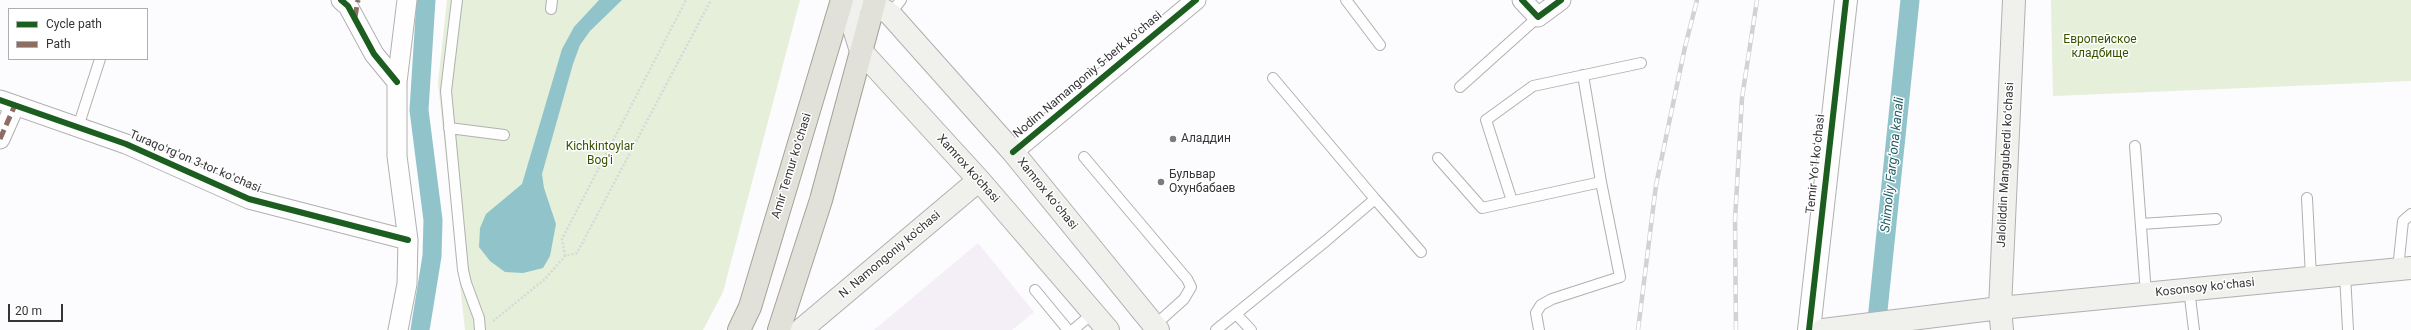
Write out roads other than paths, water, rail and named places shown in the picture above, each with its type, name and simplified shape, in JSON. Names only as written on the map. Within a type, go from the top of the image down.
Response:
[{"type":"main road","name":"Amir Temur koʻchasi","points":[[739,330],[750,307],[842,0]]},
{"type":"main road","name":"Xamrox ko'chasi","points":[[845,0],[861,51],[979,180],[1108,330]]},
{"type":"main road","name":"Jaloliddin Manguberdi koʻchasi","points":[[2002,330],[2000,308],[2014,0]]},
{"type":"main road","points":[[778,330],[821,200],[861,51],[880,4]]},
{"type":"main road","name":"Xamrox koʻchasi","points":[[880,4],[1013,152],[1157,328]]},
{"type":"main road","name":"N. Namongoniy ko'chasi","points":[[801,330],[979,180]]},
{"type":"main road","name":"Kosonsoy koʻchasi","points":[[1823,330],[2000,308],[2404,269]]},
{"type":"street","points":[[341,0],[348,6],[374,54],[397,82]]},
{"type":"street","points":[[355,19],[358,0]]},
{"type":"street","points":[[398,330],[407,284],[408,240],[397,156],[397,82],[407,0]]},
{"type":"street","name":"Nodim Namangoniy 5-berk koʻchasi","points":[[1013,152],[1196,0]]},
{"type":"street","points":[[1522,0],[1538,17],[1561,0]]},
{"type":"street","name":"Temir Yoʻl koʻchasi","points":[[1809,330],[1846,0]]},
{"type":"street","points":[[0,139],[8,102]]},
{"type":"street","name":"Turaqoʻrgʻon 3-tor koʻchasi","points":[[8,102],[126,144],[249,199],[408,240]]},
{"type":"lane","points":[[457,0],[446,91],[449,128],[463,270],[466,283],[484,328]]},
{"type":"lane","points":[[1346,0],[1380,44]]},
{"type":"lane","points":[[1460,87],[1538,17]]},
{"type":"lane","points":[[78,127],[100,60]]},
{"type":"lane","points":[[1512,201],[1486,120],[1533,86],[1641,63]]},
{"type":"lane","points":[[1539,330],[1536,313],[1541,305],[1552,299],[1620,277],[1601,182],[1583,75]]},
{"type":"lane","points":[[1273,78],[1421,252]]},
{"type":"lane","points":[[449,128],[504,135]]},
{"type":"lane","points":[[2135,146],[2146,294]]},
{"type":"lane","points":[[1084,157],[1187,279],[1191,287],[1184,299],[1157,328]]},
{"type":"lane","points":[[1438,158],[1482,208],[1601,182]]},
{"type":"lane","points":[[2307,198],[2312,278]]},
{"type":"lane","points":[[1216,330],[1237,315],[1375,199]]},
{"type":"lane","points":[[2404,269],[2403,221],[2411,214]]},
{"type":"lane","points":[[2141,224],[2216,219]]},
{"type":"lane","points":[[2344,274],[2348,330]]},
{"type":"lane","points":[[2189,289],[2194,330]]},
{"type":"lane","points":[[1035,290],[1068,330]]},
{"type":"lane","points":[[1073,330],[1093,313]]},
{"type":"lane","points":[[1237,315],[1251,330]]},
{"type":"water","points":[[599,0],[622,0],[590,31],[580,45],[573,64],[542,174],[544,188],[556,224],[550,256],[543,268],[523,273],[505,272],[490,261],[479,247],[480,228],[486,214],[522,184],[562,49],[574,27]]},
{"type":"waterway","points":[[420,330],[432,256],[433,220],[419,110],[426,0]]},
{"type":"waterway","name":"Shimoliy Fargʻona kanali","points":[[1876,330],[1910,0]]},
{"type":"railway","points":[[1638,330],[1656,185],[1685,47],[1697,0]]},
{"type":"railway","points":[[1736,330],[1735,220],[1742,98],[1757,0]]},
{"type":"place","name":"Аладдин","points":[[1173,139]]},
{"type":"place","name":"Бульвар Охунбабаев","points":[[1161,182]]},
{"type":"park label","name":"Европейское кладбище","points":[[2100,47]]},
{"type":"park label","name":"Kichkintoylar Bog'i","points":[[600,154]]}]
